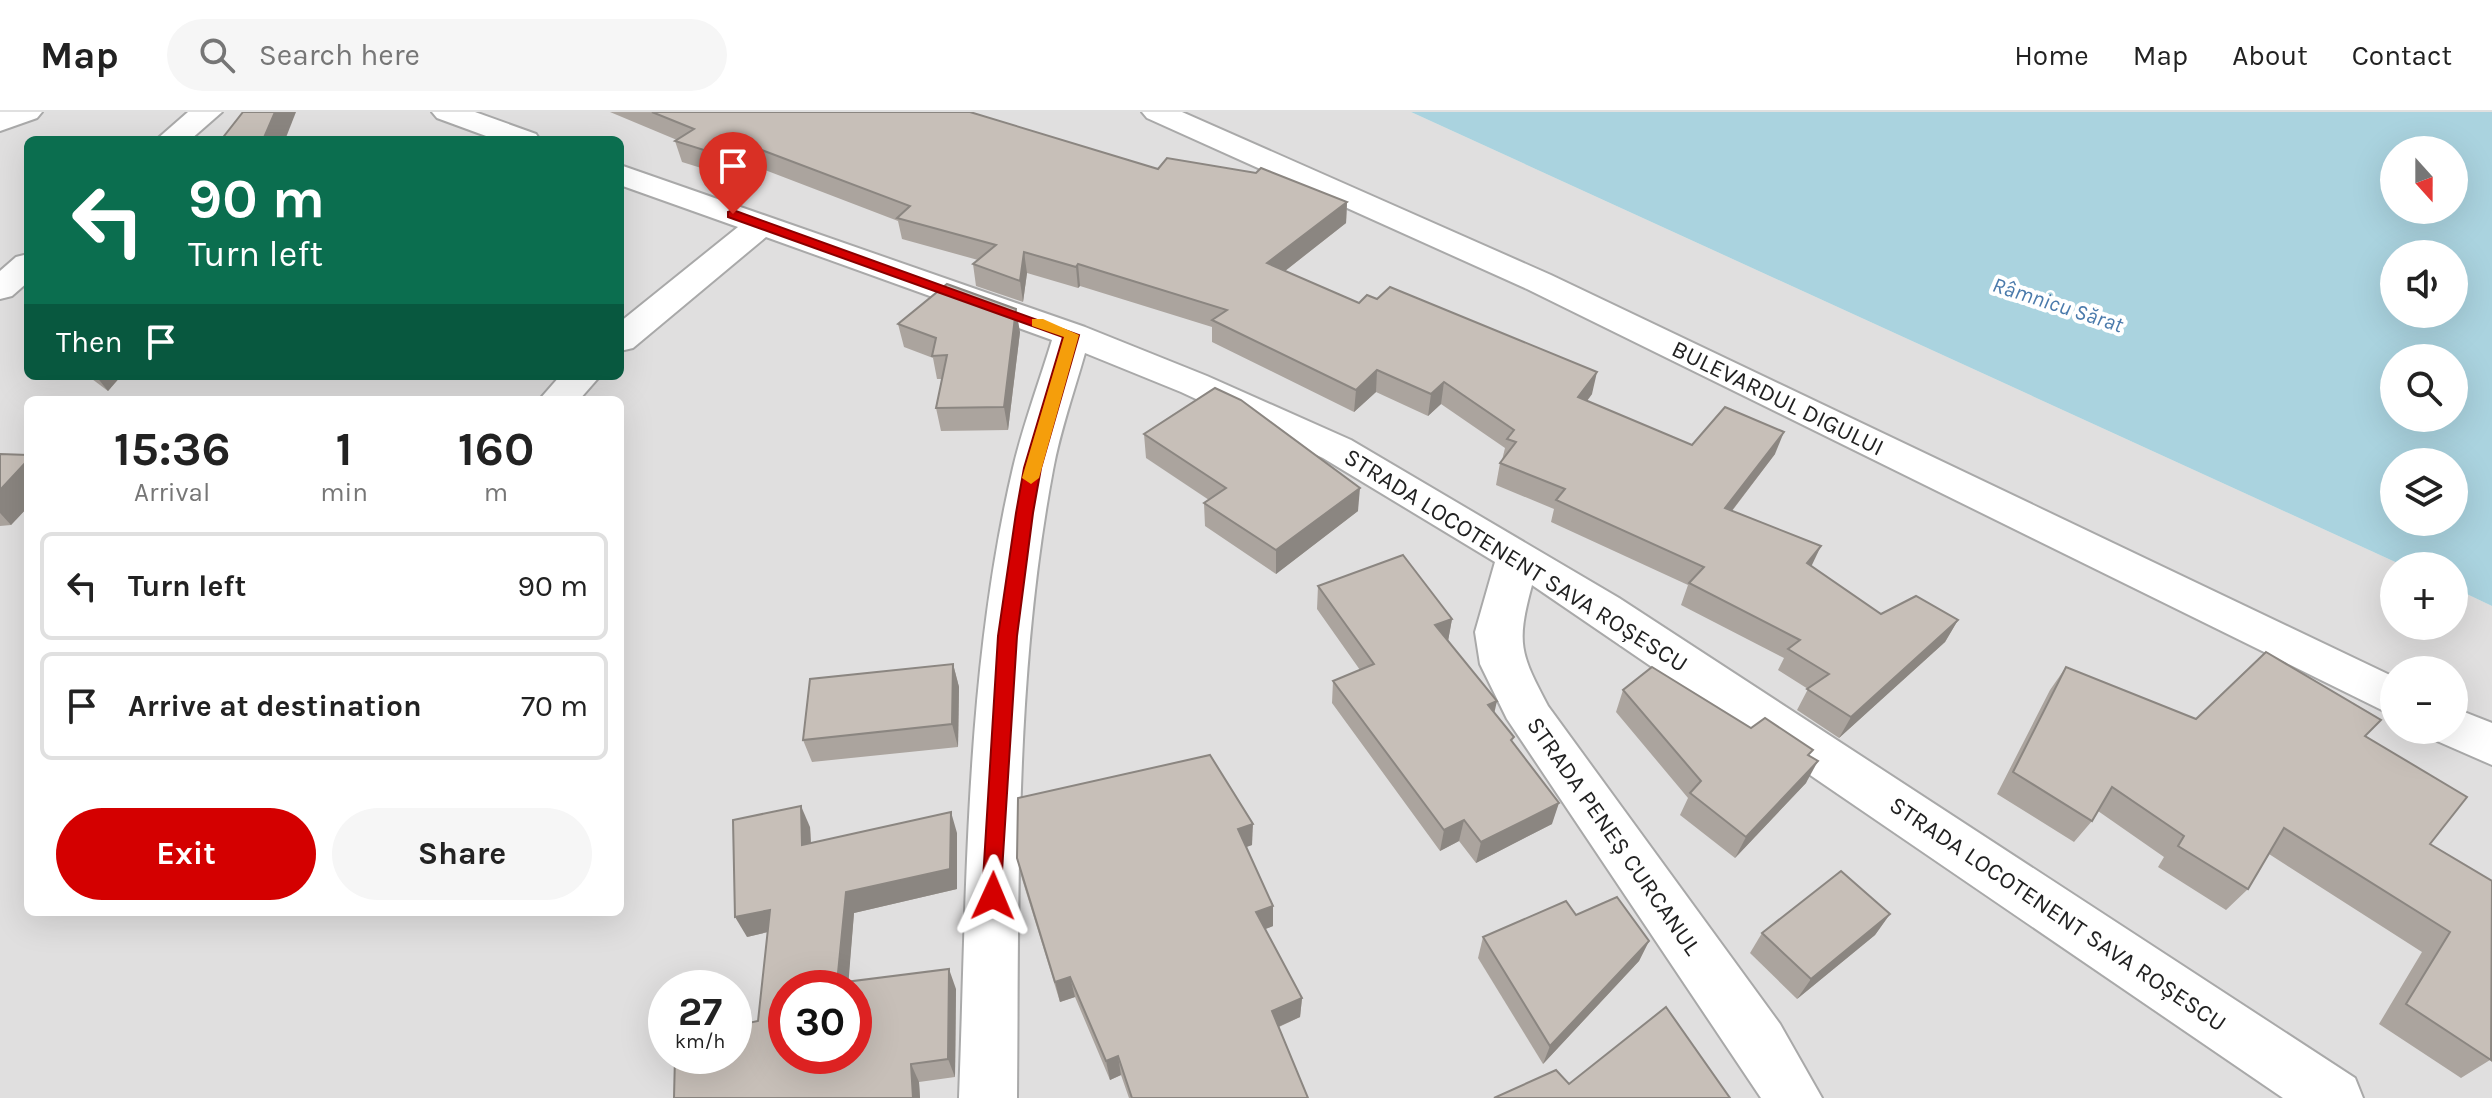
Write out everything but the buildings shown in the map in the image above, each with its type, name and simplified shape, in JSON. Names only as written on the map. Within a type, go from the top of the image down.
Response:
[{"type":"street","points":[[0,122],[27,112]]},
{"type":"street","points":[[176,136],[207,112]]},
{"type":"street","points":[[447,112],[514,136]]},
{"type":"street","name":"BULEVARDUL DIGULUI","points":[[1157,112],[1539,282],[2380,691]]},
{"type":"street","name":"STRADA LOCOTENENT SAVA ROȘESCU","points":[[624,175],[1072,335],[1194,384],[1337,449],[1518,556],[2334,1098]]},
{"type":"street","points":[[624,337],[762,224]]},
{"type":"street","points":[[0,289],[24,268]]},
{"type":"street","points":[[988,1098],[995,809],[1007,636],[1033,468],[1072,335]]},
{"type":"street","points":[[562,396],[577,380]]},
{"type":"street","name":"STRADA PENEȘ CURCANUL","points":[[1518,556],[1497,632],[1512,687],[1531,719],[1760,1043],[1793,1098]]},
{"type":"street","points":[[2468,734],[2492,745]]},
{"type":"shaded area","points":[[0,112],[1411,112],[2380,555],[2380,640],[2468,640],[2468,595],[2492,606],[2492,1098],[0,1098]]},
{"type":"water","name":"Râmnicu Sărat","points":[[1411,112],[2492,112],[2492,606],[2468,595],[2468,552],[2380,552],[2380,555]]},
{"type":"slow traffic","points":[[1031,478],[1072,335],[1037,323]]},
{"type":"route","points":[[733,214],[1072,335],[1033,468],[1024,513],[1007,636],[995,809],[993,896]]}]
